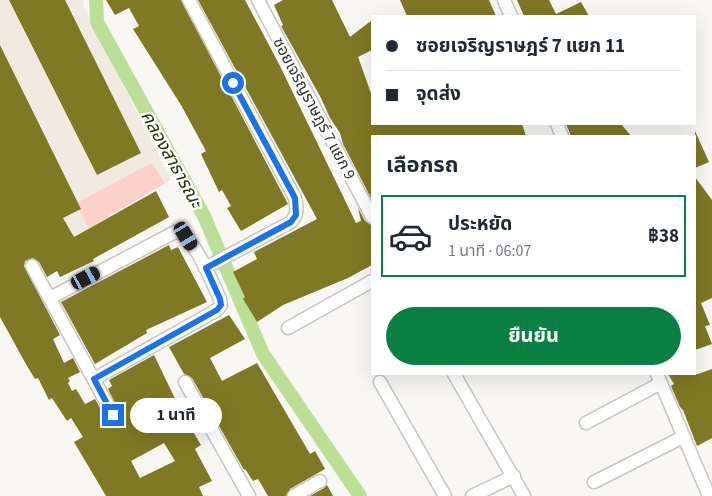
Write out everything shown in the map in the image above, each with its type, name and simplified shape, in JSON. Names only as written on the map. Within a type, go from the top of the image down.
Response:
[{"type":"street","points":[[189,0],[295,198],[297,207],[296,215],[291,222],[209,266]]},
{"type":"street","name":"ซอยเจริญราษฎร์ 7 แยก 9","points":[[258,0],[371,214]]},
{"type":"street","points":[[504,0],[511,15]]},
{"type":"street","points":[[50,298],[178,231],[186,236],[209,266],[220,299],[221,305],[217,310],[94,379]]},
{"type":"street","points":[[32,266],[113,415]]},
{"type":"street","points":[[288,328],[371,282]]},
{"type":"street","points":[[455,375],[524,496]]},
{"type":"street","points":[[586,423],[659,378],[683,438],[709,491]]},
{"type":"street","points":[[185,382],[248,496]]},
{"type":"street","points":[[380,382],[445,496]]},
{"type":"street","points":[[594,482],[683,438]]},
{"type":"street","points":[[472,496],[514,476]]},
{"type":"street","points":[[294,496],[320,481]]},
{"type":"shaded area","points":[[0,0],[83,0],[83,5],[171,180],[0,280]]},
{"type":"shaded area","points":[[152,163],[165,183],[89,228],[79,210],[81,208],[78,202]]},
{"type":"building","points":[[9,0],[65,0],[141,153],[97,175]]},
{"type":"building","points":[[106,0],[181,0],[288,204],[241,231],[227,208],[231,206],[222,190],[219,192],[201,154],[206,151],[181,105],[133,29],[139,26],[129,8],[115,15]]},
{"type":"building","points":[[198,0],[245,0],[279,64],[356,223],[361,221],[358,208],[365,221],[371,224],[371,266],[348,278],[283,305],[257,322],[243,299],[245,297],[233,272],[257,259],[254,252],[317,219]]},
{"type":"building","points":[[283,0],[332,0],[350,37],[371,21],[371,50],[358,57],[371,93],[371,125],[522,125],[526,135],[371,135],[371,198],[343,144],[340,133],[330,118],[281,26],[283,25],[274,5]]},
{"type":"building","points":[[400,0],[489,0],[496,15],[407,15]]},
{"type":"building","points":[[517,0],[549,0],[556,14],[581,2],[588,15],[524,15]]},
{"type":"building","points":[[0,45],[81,209],[63,218],[74,237],[156,191],[169,217],[93,259],[94,261],[60,277],[57,271],[47,277],[39,262],[33,258],[25,261],[24,266],[60,335],[53,339],[64,363],[73,358],[80,372],[68,378],[72,391],[76,389],[85,404],[95,399],[108,422],[116,422],[121,415],[108,389],[112,386],[109,380],[154,355],[181,411],[201,445],[195,449],[212,481],[199,487],[203,496],[106,496],[74,442],[83,437],[71,418],[67,421],[52,398],[49,400],[38,378],[35,379],[0,317]],"holes":[[[164,443],[175,461],[140,478],[131,461]]]},
{"type":"building","points":[[566,125],[622,125],[630,135],[571,135]]},
{"type":"building","points":[[695,131],[709,162],[696,168],[696,135]]},
{"type":"building","points":[[696,178],[712,200],[712,298],[701,303],[710,325],[705,326],[712,344],[696,350]]},
{"type":"building","points":[[169,245],[171,250],[178,247],[207,302],[146,330],[147,333],[95,364],[61,302]]},
{"type":"building","points":[[229,315],[245,339],[210,358],[222,381],[257,363],[310,454],[315,451],[325,469],[290,489],[286,496],[268,496],[258,479],[253,481],[244,470],[192,378],[184,374],[169,347]]},
{"type":"building","points":[[712,369],[712,438],[697,446],[671,386],[674,384],[669,375],[698,374]]},
{"type":"building","points":[[327,485],[333,496],[310,496],[324,488]]},
{"type":"waterway","name":"คลองสาธารณะ","points":[[96,0],[97,22],[204,216],[263,354],[360,496]]},
{"type":"route","points":[[113,415],[94,379],[217,310],[221,305],[220,299],[206,268],[291,222],[296,215],[295,198],[233,83]]}]
